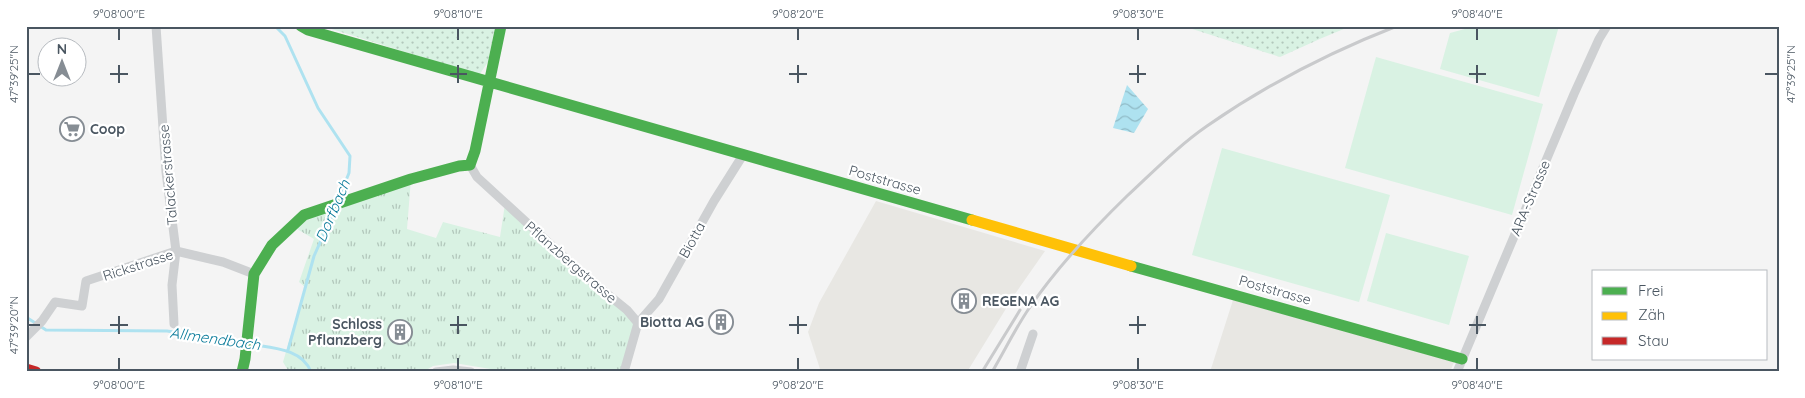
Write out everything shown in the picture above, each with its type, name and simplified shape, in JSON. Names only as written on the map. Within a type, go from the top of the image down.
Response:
[{"type":"street","name":"Talackerstrasse","points":[[156,26],[166,172],[176,251],[172,286],[174,324]]},
{"type":"street","name":"Poststrasse","points":[[301,26],[308,30],[489,82],[1462,359]]},
{"type":"street","points":[[242,372],[254,274],[272,245],[304,214],[411,179],[459,166],[470,165],[475,151],[502,26]]},
{"type":"street","name":"ARA-Strasse","points":[[1457,372],[1574,94],[1599,39],[1607,26]]},
{"type":"street","name":"Biotta","points":[[638,323],[659,299],[714,201],[744,155]]},
{"type":"street","name":"Pflanzbergstrasse","points":[[470,165],[476,177],[626,310],[638,323]]},
{"type":"street","name":"Rickstrasse","points":[[26,337],[42,321],[55,302],[82,306],[86,281],[176,251],[223,262],[254,274]]},
{"type":"street","points":[[624,372],[638,323]]},
{"type":"street","points":[[1020,372],[1033,334]]},
{"type":"street","points":[[26,369],[36,372]]},
{"type":"street","points":[[436,372],[453,370],[471,372]]},
{"type":"shaded area","name":"REGENA AG","points":[[876,201],[1045,251],[1015,294],[967,372],[828,372],[820,369],[808,332],[819,303]]},
{"type":"shaded area","points":[[1233,300],[1454,362],[1450,372],[1210,372]]},
{"type":"green space","points":[[322,26],[495,26],[488,62],[479,75]]},
{"type":"green space","points":[[1183,26],[1351,26],[1280,57]]},
{"type":"green space","points":[[1476,26],[1559,26],[1539,97],[1440,69],[1450,33]]},
{"type":"green space","points":[[1376,57],[1543,104],[1512,215],[1345,168]]},
{"type":"green space","points":[[1222,148],[1390,195],[1359,302],[1192,255]]},
{"type":"green space","points":[[411,179],[407,229],[436,238],[443,222],[500,237],[505,204],[638,323],[624,372],[509,372],[454,363],[433,366],[423,372],[289,372],[283,362],[305,287],[299,282],[314,239],[297,229],[304,215]]},
{"type":"green space","points":[[1386,233],[1469,256],[1449,325],[1367,301]]},
{"type":"water","points":[[1127,85],[1148,109],[1134,133],[1113,128]]},
{"type":"waterway","name":"Dorfbach","points":[[277,28],[285,36],[318,108],[350,156],[349,173],[338,200]]},
{"type":"waterway","name":"Dorfbach","points":[[288,350],[314,256],[335,209]]},
{"type":"waterway","name":"Allmendbach","points":[[26,317],[46,330],[167,331],[243,343]]},
{"type":"waterway","name":"Allmendbach","points":[[249,344],[285,350],[301,358],[311,372]]},
{"type":"railway","points":[[992,372],[1025,315],[1064,263],[1088,235],[1176,151],[1207,126],[1275,83],[1323,58],[1397,26]]},
{"type":"railway","points":[[982,372],[1020,310]]},
{"type":"traffic: fast","points":[[301,26],[308,30],[972,220]]},
{"type":"traffic: fast","points":[[242,372],[254,274],[272,245],[304,215],[411,179],[459,166],[470,165],[475,151],[501,26]]},
{"type":"traffic: fast","points":[[1131,266],[1462,359]]},
{"type":"traffic: slow","points":[[972,220],[1131,266]]},
{"type":"traffic: jam","points":[[26,369],[36,372]]},
{"type":"place","name":"Coop","points":[[72,129]]},
{"type":"place","name":"REGENA AG","points":[[964,301]]},
{"type":"place","name":"Biotta AG","points":[[721,322]]},
{"type":"place","name":"Schloss Pflanzberg","points":[[400,332]]}]
